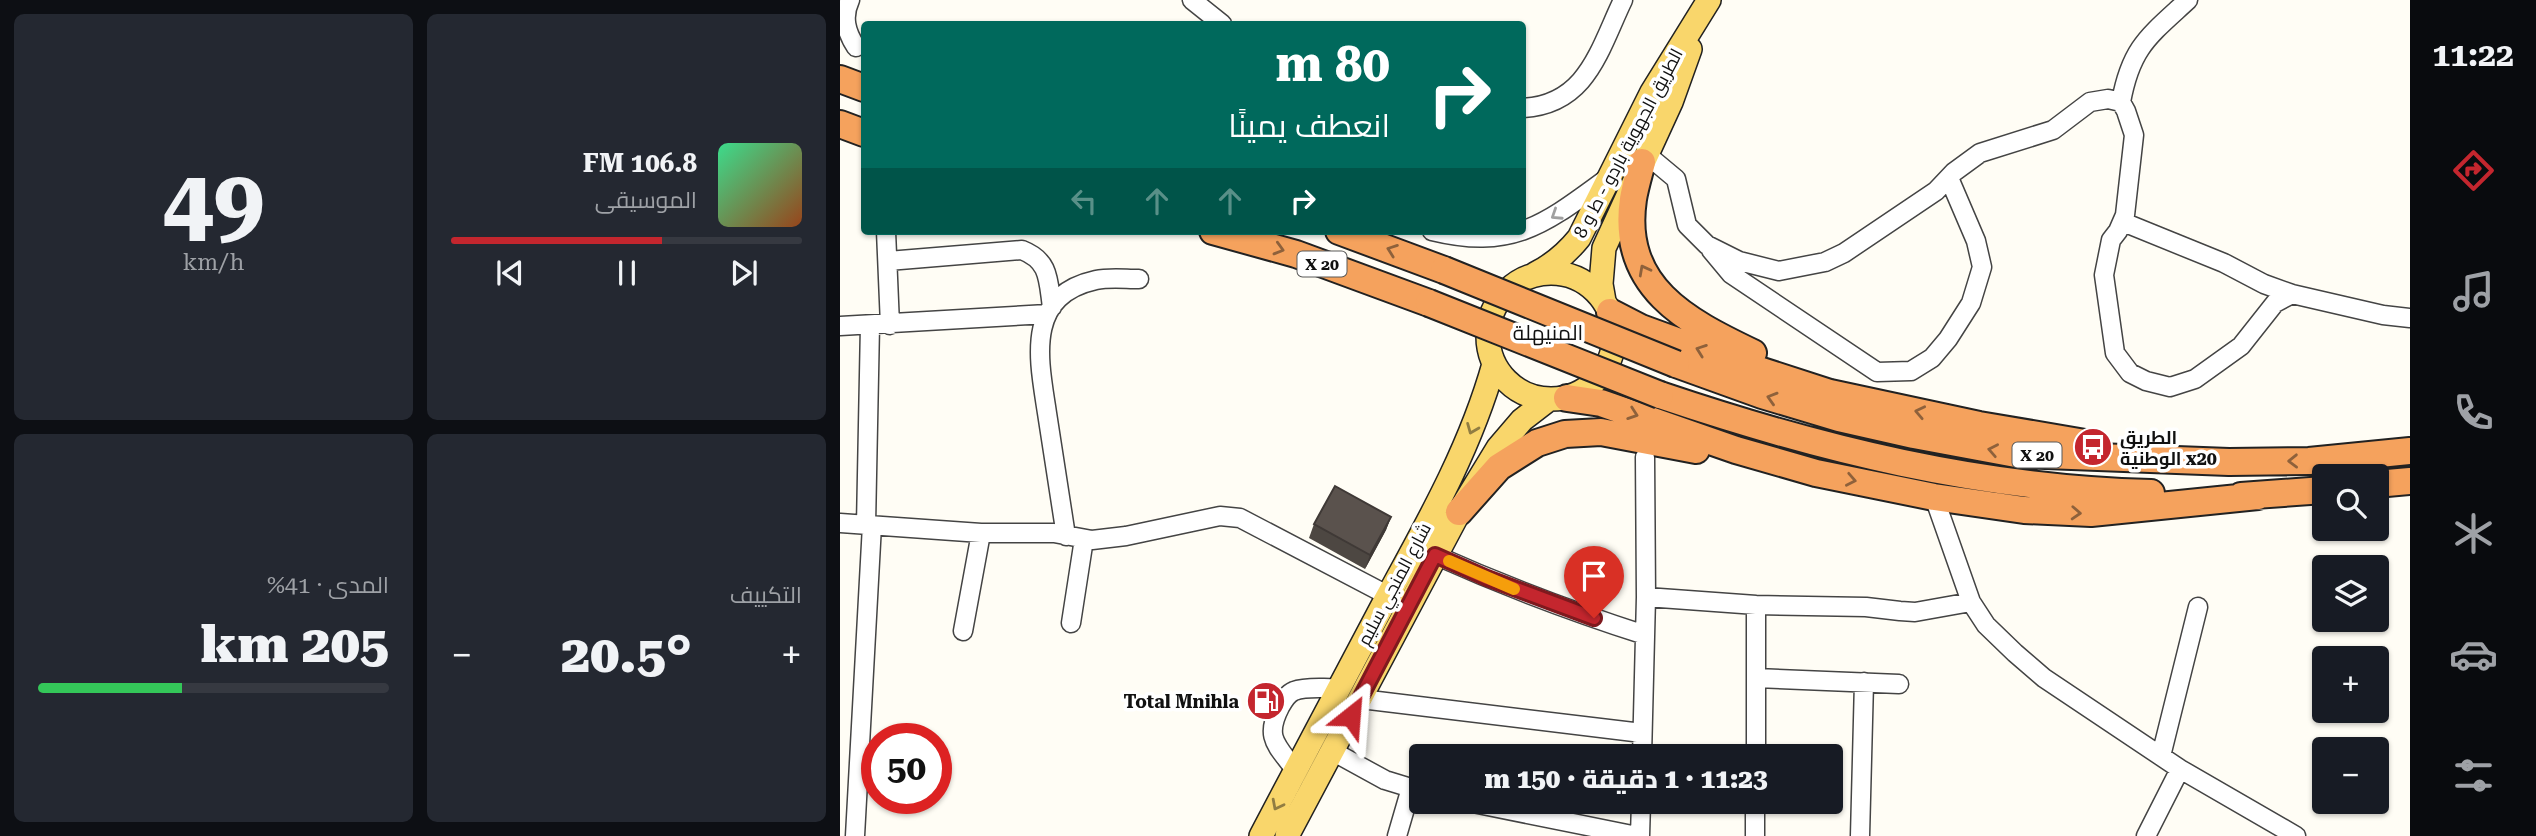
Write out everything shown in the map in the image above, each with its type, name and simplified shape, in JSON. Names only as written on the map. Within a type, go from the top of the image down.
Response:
[{"type":"highway","points":[[840,79],[861,87]]},
{"type":"highway","points":[[840,124],[861,132]]},
{"type":"highway","points":[[1644,158],[1633,199],[1633,240],[1648,279],[1667,303],[1692,322],[1787,370],[1867,401]]},
{"type":"highway","name":"X 20","points":[[1228,235],[1297,254],[1429,303],[1660,395],[1752,426],[1845,451],[2016,484],[2100,492],[2258,496]]},
{"type":"highway","name":"X 20","points":[[1350,235],[1444,270],[1676,364],[1762,395],[1839,418],[1914,435],[2015,454],[2229,462],[2309,461],[2410,451]]},
{"type":"highway","name":"X 20","points":[[1607,307],[1640,328],[1830,393],[1979,425],[2144,454],[2229,462]]},
{"type":"highway","name":"X 20","points":[[1557,399],[1601,403],[1736,450],[1816,473],[1934,497],[2024,510],[2091,513],[2312,491]]},
{"type":"highway","points":[[1459,512],[1499,467],[1537,443],[1565,434],[1601,432],[1816,473]]},
{"type":"highway","points":[[2389,483],[2410,481]]},
{"type":"main road","name":"الطريق الجهوية باردو - ط و 8","points":[[1607,307],[1601,284],[1604,248],[1671,102],[1709,0]]},
{"type":"main road","name":"الطريق الجهوية باردو - ط و 8","points":[[1535,274],[1559,260],[1579,238],[1652,92],[1709,0]]},
{"type":"main road","points":[[1555,273],[1574,277],[1591,287],[1607,307],[1615,329],[1614,347],[1608,365],[1598,380],[1584,391],[1557,399],[1531,397],[1503,378],[1489,353],[1487,331],[1493,310],[1505,292],[1522,279],[1535,274],[1555,273]]},
{"type":"main road","name":"شارع المنجي سليم","points":[[1261,836],[1389,596],[1470,436],[1494,364]]},
{"type":"main road","name":"شارع المنجي سليم","points":[[1287,836],[1435,555],[1498,448],[1522,420],[1557,399]]},
{"type":"street","points":[[850,0],[845,17],[853,47]]},
{"type":"street","points":[[1191,0],[1218,21]]},
{"type":"street","points":[[1526,107],[1553,103],[1578,86],[1597,55],[1623,0]]},
{"type":"street","points":[[2188,0],[2141,44],[2132,60],[2121,102],[2134,135],[2123,222],[2111,240],[2104,275],[2115,353],[2130,373],[2146,381],[2170,387],[2195,379],[2241,346],[2275,303],[2292,293]]},
{"type":"street","points":[[1707,245],[1739,261],[1779,271],[1825,262],[1844,253],[1936,191],[1980,153],[2053,131],[2090,102],[2108,99],[2121,102]]},
{"type":"street","points":[[1644,158],[1676,179],[1687,225],[1731,274],[1877,372],[1911,372],[1932,358],[1971,303],[1982,267],[1976,241],[1949,178]]},
{"type":"street","points":[[1526,230],[1558,214],[1611,175]]},
{"type":"street","points":[[2123,222],[2224,263],[2264,284],[2383,315],[2410,318]]},
{"type":"street","points":[[886,235],[890,325]]},
{"type":"street","points":[[1452,235],[1491,238],[1509,235]]},
{"type":"street","points":[[888,261],[1022,250],[1033,254],[1042,263],[1047,274],[1050,311]]},
{"type":"street","points":[[1071,623],[1075,537],[1039,361],[1040,337],[1050,311],[1069,291],[1099,279],[1139,279]]},
{"type":"street","points":[[840,326],[890,325],[1050,311]]},
{"type":"street","points":[[855,836],[869,525],[870,326]]},
{"type":"street","points":[[1642,744],[1646,597],[1645,457]]},
{"type":"street","points":[[1934,497],[1971,602],[1986,625],[2044,678],[2180,769],[2296,836]]},
{"type":"street","points":[[840,523],[981,533],[1054,533],[1110,539],[1220,516],[1240,518],[1389,596]]},
{"type":"street","points":[[963,631],[981,533]]},
{"type":"street","points":[[1435,555],[1552,604],[1645,635]]},
{"type":"street","points":[[1646,597],[1756,605],[1866,607],[1914,611],[1971,602]]},
{"type":"street","points":[[1756,605],[1756,744]]},
{"type":"street","points":[[2161,756],[2198,607]]},
{"type":"street","points":[[1756,678],[1899,684]]},
{"type":"street","points":[[1860,836],[1864,682]]},
{"type":"street","points":[[1295,771],[1274,740],[1271,730],[1283,702],[1288,694],[1296,690],[1338,688]]},
{"type":"street","points":[[1361,699],[1642,733]]},
{"type":"street","points":[[1332,751],[1367,772],[1409,787]]},
{"type":"street","points":[[2146,836],[2180,769]]},
{"type":"street","points":[[1397,836],[1409,807]]},
{"type":"street","points":[[1528,814],[1639,836],[1640,814]]},
{"type":"street","points":[[1755,814],[1755,836]]},
{"type":"building","points":[[1335,486],[1391,517],[1370,555],[1314,524]]},
{"type":"slow traffic","points":[[1449,561],[1514,589]]},
{"type":"place","name":"الطريق الوطنية x20","points":[[2093,447]]},
{"type":"place","name":"Total Mnihla","points":[[1266,701]]},
{"type":"district","name":"المنيهلة","points":[[1548,333]]},
{"type":"route","points":[[1351,716],[1435,555],[1552,604],[1594,618]]}]
